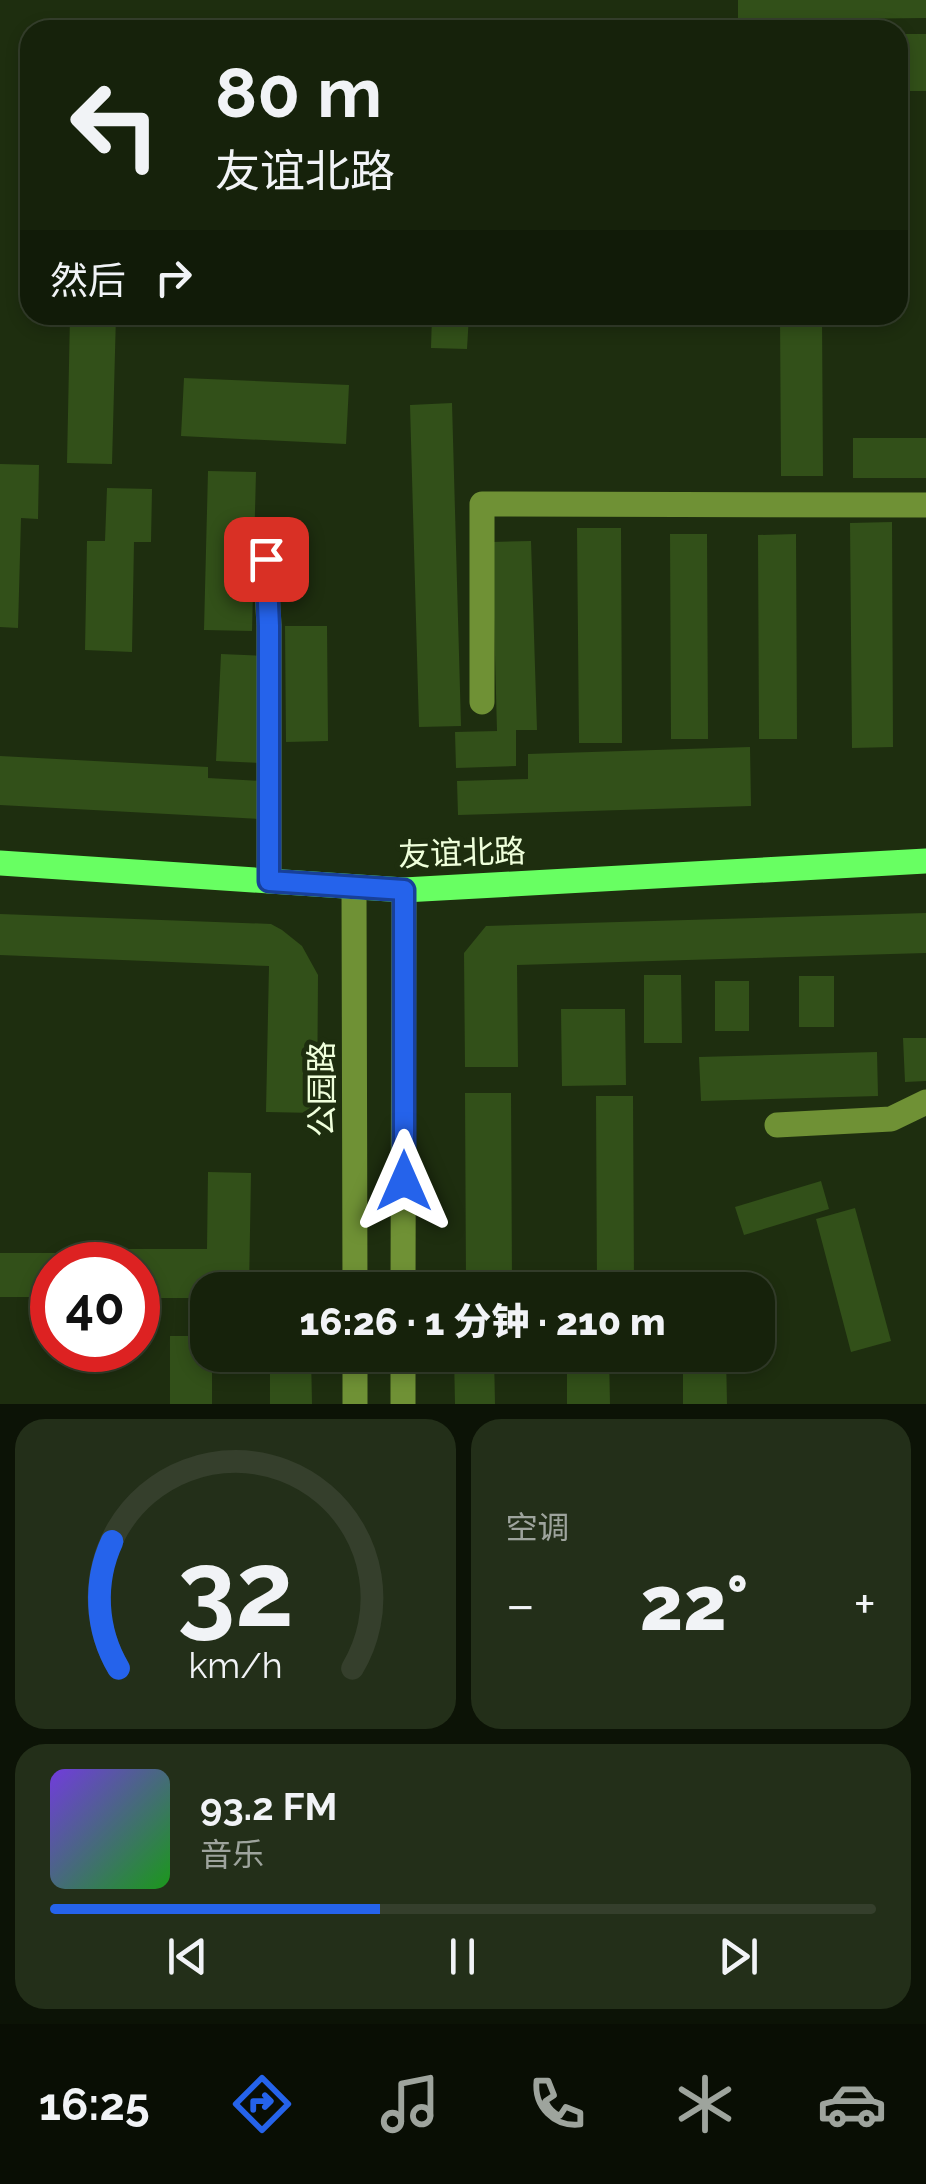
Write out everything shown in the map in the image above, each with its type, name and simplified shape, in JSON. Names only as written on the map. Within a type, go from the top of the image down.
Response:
[{"type":"main road","name":"友谊北路","points":[[0,863],[404,890],[926,861]]},
{"type":"street","points":[[482,702],[482,504],[926,505]]},
{"type":"street","points":[[266,559],[269,881]]},
{"type":"street","name":"公园路","points":[[354,887],[355,1272]]},
{"type":"street","points":[[403,1272],[404,890]]},
{"type":"street","points":[[777,1126],[891,1119],[926,1102]]},
{"type":"street","points":[[355,1372],[356,1404]]},
{"type":"street","points":[[403,1372],[403,1404]]},
{"type":"building","points":[[738,0],[926,0],[926,18],[738,20]]},
{"type":"building","points":[[908,34],[926,34],[926,91],[908,91]]},
{"type":"building","points":[[70,325],[116,325],[112,464],[67,463]]},
{"type":"building","points":[[432,325],[468,325],[467,349],[431,348]]},
{"type":"building","points":[[780,325],[822,325],[823,476],[781,476]]},
{"type":"building","points":[[184,378],[349,385],[346,444],[181,436]]},
{"type":"building","points":[[452,403],[461,726],[419,727],[410,405]]},
{"type":"building","points":[[853,438],[926,438],[926,478],[853,478]]},
{"type":"building","points":[[0,464],[39,465],[38,519],[21,518],[18,628],[0,627]]},
{"type":"building","points":[[208,471],[256,472],[252,631],[204,630]]},
{"type":"building","points":[[107,488],[152,489],[151,542],[134,542],[132,652],[85,650],[87,541],[105,541]]},
{"type":"building","points":[[892,522],[893,747],[852,748],[850,523]]},
{"type":"building","points":[[577,528],[621,528],[622,743],[579,743]]},
{"type":"building","points":[[670,534],[707,534],[708,739],[671,739]]},
{"type":"building","points":[[796,534],[797,739],[759,739],[758,535]]},
{"type":"building","points":[[531,541],[537,730],[516,730],[516,766],[456,768],[455,732],[497,731],[492,542]]},
{"type":"building","points":[[285,626],[327,626],[328,741],[286,742]]},
{"type":"building","points":[[221,654],[266,656],[261,763],[216,761]]},
{"type":"building","points":[[750,747],[751,806],[458,815],[457,781],[528,779],[528,754]]},
{"type":"building","points":[[0,756],[208,767],[208,778],[262,781],[260,819],[0,805]]},
{"type":"building","points":[[926,913],[926,953],[517,965],[518,1067],[465,1067],[464,953],[486,926]]},
{"type":"building","points":[[0,914],[271,924],[282,930],[302,946],[318,975],[317,1113],[266,1112],[269,966],[0,955]]},
{"type":"building","points":[[644,975],[681,975],[682,1043],[644,1043]]},
{"type":"building","points":[[799,976],[834,976],[834,1027],[799,1027]]},
{"type":"building","points":[[715,981],[749,981],[749,1031],[715,1031]]},
{"type":"building","points":[[561,1009],[625,1009],[626,1085],[562,1086]]},
{"type":"building","points":[[903,1038],[926,1038],[926,1081],[905,1082]]},
{"type":"building","points":[[877,1052],[878,1096],[701,1101],[699,1057]]},
{"type":"building","points":[[465,1093],[511,1093],[512,1272],[466,1272]]},
{"type":"building","points":[[596,1096],[633,1096],[634,1272],[597,1272]]},
{"type":"building","points":[[208,1172],[251,1173],[249,1272],[190,1272],[190,1298],[160,1298],[160,1249],[207,1249]]},
{"type":"building","points":[[821,1181],[829,1209],[744,1235],[735,1207]]},
{"type":"building","points":[[855,1208],[891,1341],[851,1352],[816,1219]]},
{"type":"building","points":[[0,1253],[30,1253],[30,1297],[0,1297]]},
{"type":"building","points":[[170,1336],[190,1336],[190,1372],[212,1372],[212,1404],[170,1404]]},
{"type":"building","points":[[270,1372],[311,1372],[312,1404],[270,1404]]},
{"type":"building","points":[[454,1372],[494,1372],[495,1404],[455,1404]]},
{"type":"building","points":[[567,1372],[609,1372],[610,1404],[567,1404]]},
{"type":"building","points":[[683,1372],[726,1372],[727,1404],[683,1404]]},
{"type":"route","points":[[266,559],[269,881],[404,890],[404,1181]]}]
